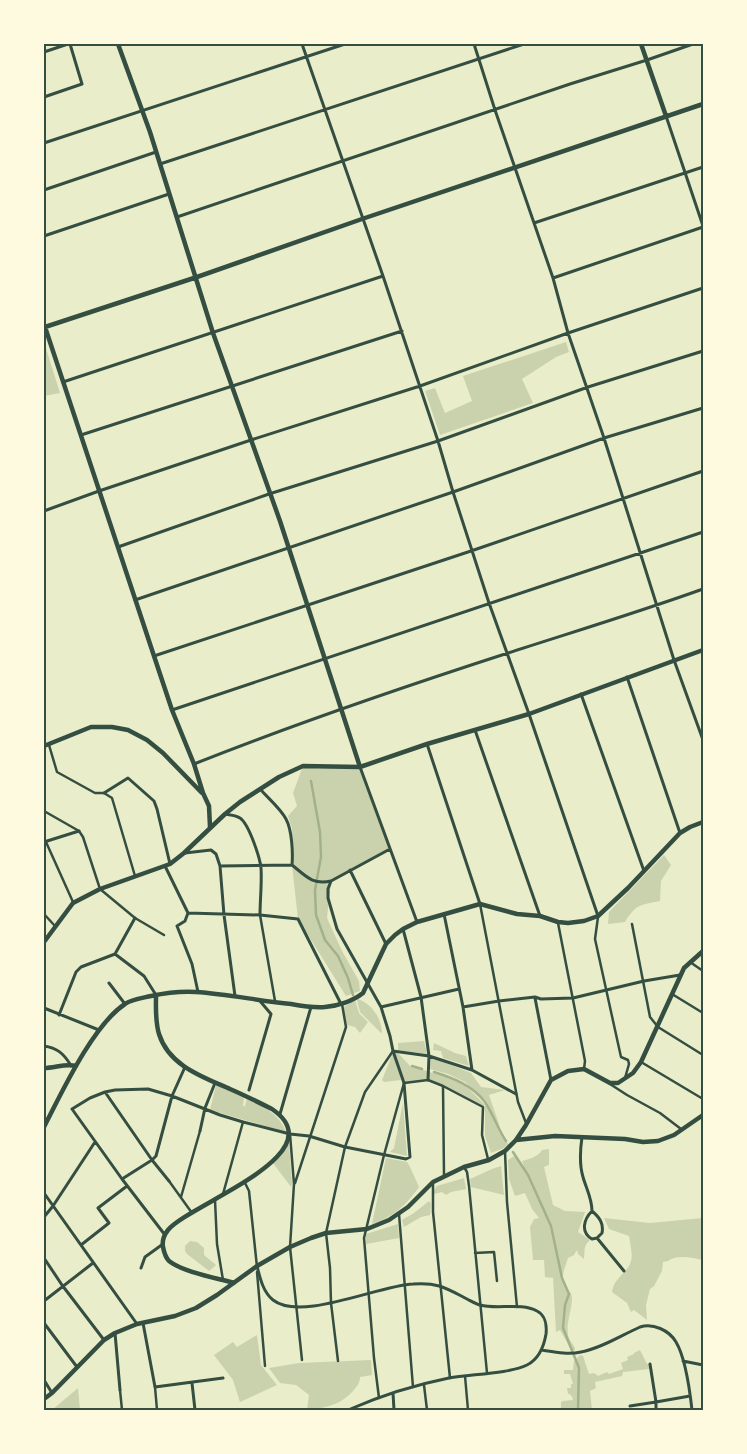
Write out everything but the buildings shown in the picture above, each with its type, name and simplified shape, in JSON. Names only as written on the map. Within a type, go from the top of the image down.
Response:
[{"type":"street","points":[[44,52],[69,44],[82,84],[44,97]]},
{"type":"street","points":[[118,44],[156,152],[214,333],[307,604],[360,767],[416,922]]},
{"type":"street","points":[[302,44],[402,331],[489,603],[598,916],[596,939],[621,1057],[628,1060],[629,1064],[624,1079]]},
{"type":"street","points":[[44,143],[345,44]]},
{"type":"street","points":[[474,44],[553,278],[568,333],[588,387],[656,606],[703,740]]},
{"type":"street","points":[[160,164],[524,44]]},
{"type":"street","points":[[553,278],[703,227],[642,44]]},
{"type":"street","points":[[177,217],[342,160],[693,44]]},
{"type":"street","points":[[210,827],[209,806],[172,710],[44,326],[197,277],[362,219],[703,104]]},
{"type":"street","points":[[44,190],[156,152]]},
{"type":"street","points":[[534,223],[703,168]]},
{"type":"street","points":[[44,236],[169,194]]},
{"type":"street","points":[[62,382],[383,276]]},
{"type":"street","points":[[44,511],[251,440],[420,386],[568,333],[703,288]]},
{"type":"street","points":[[80,435],[402,331]]},
{"type":"street","points":[[118,547],[269,494],[438,441],[588,387],[703,351]]},
{"type":"street","points":[[135,600],[453,492],[604,438],[703,408]]},
{"type":"street","points":[[154,656],[472,551],[703,471]]},
{"type":"street","points":[[172,710],[703,532]]},
{"type":"street","points":[[194,764],[341,709],[703,590]]},
{"type":"street","points":[[44,942],[73,904],[100,890],[170,864],[225,814],[259,788],[302,766],[360,767],[427,744],[529,714],[703,650]]},
{"type":"street","points":[[627,677],[680,833]]},
{"type":"street","points":[[581,694],[644,872]]},
{"type":"street","points":[[170,864],[154,801],[128,778],[104,793],[95,793],[57,772],[46,745],[91,727],[112,727],[128,730],[147,740],[163,753],[203,793]]},
{"type":"street","points":[[475,730],[540,916]]},
{"type":"street","points":[[427,744],[480,904],[516,1094],[526,1125]]},
{"type":"street","points":[[259,788],[286,818],[290,828],[293,855],[292,865]]},
{"type":"street","points":[[104,793],[112,798],[135,876]]},
{"type":"street","points":[[44,810],[79,831],[100,890],[134,918],[164,935]]},
{"type":"street","points":[[225,814],[239,817],[242,820],[250,833],[261,866],[260,915],[275,1003]]},
{"type":"street","points":[[44,1126],[76,1066],[99,1030],[125,1004],[174,992],[198,992],[311,1007],[324,1008],[342,1004],[363,993],[386,944],[403,928],[416,922],[480,904],[517,914],[540,916],[558,922],[578,922],[598,916],[644,872],[680,833],[703,822]]},
{"type":"street","points":[[73,904],[45,842],[79,831]]},
{"type":"street","points":[[220,866],[292,865],[312,880],[320,883],[331,881],[390,848]]},
{"type":"street","points":[[184,853],[211,850],[216,854],[220,866],[224,915],[235,996]]},
{"type":"street","points":[[165,866],[188,913],[185,921],[177,926],[192,964],[198,992]]},
{"type":"street","points":[[350,870],[386,944]]},
{"type":"street","points":[[165,1235],[122,1179],[72,1108],[105,1092],[148,1089],[243,1122],[290,1134],[309,1136],[345,1148],[406,1159],[410,1157],[404,1084],[381,1007],[337,929],[328,898],[328,888],[331,881]]},
{"type":"street","points":[[188,913],[260,915],[298,919],[342,1004],[346,1027],[294,1184]]},
{"type":"street","points":[[44,914],[56,928]]},
{"type":"street","points":[[444,914],[463,1007],[472,1070]]},
{"type":"street","points":[[59,1015],[76,972],[115,954],[134,918]]},
{"type":"street","points":[[558,922],[584,1069]]},
{"type":"street","points":[[632,924],[650,1016],[658,1028],[703,1055]]},
{"type":"street","points":[[403,928],[421,997],[429,1056],[428,1080]]},
{"type":"street","points":[[610,1083],[618,1083],[633,1073],[641,1062],[658,1028],[680,975],[689,962],[703,951]]},
{"type":"street","points":[[115,954],[144,976],[156,995],[156,1018],[159,1036],[169,1053],[185,1067],[272,1109],[280,1114],[287,1123],[290,1134],[294,1184],[290,1247],[302,1360]]},
{"type":"street","points":[[689,962],[703,971]]},
{"type":"street","points":[[463,1007],[498,1001],[572,998],[644,981],[680,975]]},
{"type":"street","points":[[109,983],[125,1004]]},
{"type":"street","points":[[381,1007],[459,989]]},
{"type":"street","points":[[671,994],[703,1013]]},
{"type":"street","points":[[535,998],[552,1080]]},
{"type":"street","points":[[249,1090],[272,1014],[260,1000]]},
{"type":"street","points":[[280,1114],[311,1007]]},
{"type":"street","points":[[44,1008],[99,1030]]},
{"type":"street","points":[[44,1046],[59,1050],[70,1064]]},
{"type":"street","points":[[393,1051],[429,1056],[472,1070],[516,1094]]},
{"type":"street","points":[[338,1361],[331,1303],[326,1232],[345,1148],[365,1092],[393,1051]]},
{"type":"street","points":[[641,1062],[703,1099]]},
{"type":"street","points":[[44,1068],[70,1064],[76,1066]]},
{"type":"street","points":[[122,1179],[156,1156],[172,1096],[185,1067]]},
{"type":"street","points":[[44,1399],[104,1340],[115,1334],[137,1324],[175,1316],[196,1308],[257,1266],[290,1247],[326,1232],[367,1229],[389,1220],[399,1214],[433,1182],[464,1167],[489,1160],[505,1151],[516,1140],[526,1125],[552,1080],[568,1071],[584,1069],[660,1113],[682,1130]]},
{"type":"street","points":[[404,1084],[428,1080],[482,1107],[482,1135],[489,1160]]},
{"type":"street","points":[[181,1197],[205,1108],[215,1082]]},
{"type":"street","points":[[379,1398],[364,1238],[384,1155],[404,1084]]},
{"type":"street","points":[[443,1086],[444,1176]]},
{"type":"street","points":[[105,1092],[152,1160],[192,1213]]},
{"type":"street","points":[[516,1140],[555,1136],[625,1139],[643,1142],[658,1141],[682,1130],[703,1115]]},
{"type":"street","points":[[223,1194],[243,1122]]},
{"type":"street","points":[[234,1283],[169,1261],[164,1252],[165,1235],[174,1224],[264,1170],[286,1146],[290,1134]]},
{"type":"street","points":[[582,1137],[580,1150],[581,1170],[592,1204],[592,1211],[601,1221],[602,1226],[602,1233],[597,1238],[592,1239],[588,1237],[584,1229],[584,1222],[592,1211]]},
{"type":"street","points":[[44,1217],[95,1142]]},
{"type":"street","points":[[505,1151],[507,1202],[517,1307]]},
{"type":"street","points":[[464,1167],[467,1172],[469,1186],[487,1373]]},
{"type":"street","points":[[244,1181],[249,1190],[265,1366]]},
{"type":"street","points":[[433,1182],[433,1212],[450,1378]]},
{"type":"street","points":[[81,1245],[109,1223],[98,1208],[128,1186]]},
{"type":"street","points":[[44,1193],[137,1324]]},
{"type":"street","points":[[215,1199],[217,1244],[223,1280]]},
{"type":"street","points":[[399,1214],[413,1387]]},
{"type":"street","points":[[597,1238],[624,1272]]},
{"type":"street","points":[[141,1268],[145,1257],[163,1244]]},
{"type":"street","points":[[475,1253],[494,1252],[497,1281]]},
{"type":"street","points":[[44,1258],[104,1340]]},
{"type":"street","points":[[44,1301],[62,1285],[93,1263]]},
{"type":"street","points":[[257,1266],[263,1286],[270,1298],[279,1304],[296,1306],[331,1303],[405,1284],[416,1283],[440,1285],[480,1305],[535,1310],[543,1316],[546,1330],[541,1350],[536,1358],[527,1365],[501,1372],[450,1378],[413,1387],[348,1410]]},
{"type":"street","points":[[44,1323],[77,1367]]},
{"type":"street","points":[[143,1323],[155,1388],[157,1410]]},
{"type":"street","points":[[541,1350],[568,1354],[575,1353],[588,1350],[646,1325],[652,1326],[668,1333],[676,1343],[683,1361],[692,1410]]},
{"type":"street","points":[[115,1334],[122,1410]]},
{"type":"street","points":[[683,1361],[703,1366]]},
{"type":"street","points":[[650,1364],[656,1410]]},
{"type":"street","points":[[465,1376],[468,1410]]},
{"type":"street","points":[[155,1388],[223,1378]]},
{"type":"street","points":[[44,1380],[52,1393]]},
{"type":"street","points":[[192,1383],[195,1410]]},
{"type":"street","points":[[424,1385],[427,1410]]},
{"type":"street","points":[[393,1393],[394,1410]]},
{"type":"street","points":[[630,1406],[690,1396]]},
{"type":"green space","points":[[44,342],[60,393],[44,396]]},
{"type":"green space","points":[[566,342],[569,352],[556,357],[522,379],[533,403],[440,435],[425,391],[435,388],[445,413],[472,401],[463,376]]},
{"type":"green space","points":[[303,766],[360,767],[390,849],[331,881],[327,918],[342,951],[359,981],[360,991],[346,996],[298,919],[292,865],[292,828],[288,816],[297,806],[293,793]]},
{"type":"green space","points":[[664,855],[671,865],[661,881],[660,901],[639,906],[625,922],[608,924],[609,912]]},
{"type":"green space","points":[[358,999],[368,1004],[375,1012],[380,1022],[381,1033],[360,1012]]},
{"type":"green space","points":[[355,1000],[359,1013],[368,1022],[360,1033],[355,1027],[347,1025],[344,1013],[344,1007]]},
{"type":"green space","points":[[424,1041],[427,1054],[398,1050],[398,1043]]},
{"type":"green space","points":[[434,1043],[466,1056],[469,1066],[443,1058],[441,1051],[433,1050]]},
{"type":"green space","points":[[394,1052],[398,1053],[411,1067],[427,1071],[427,1080],[405,1082]]},
{"type":"green space","points":[[393,1053],[401,1080],[384,1082],[382,1080]]},
{"type":"green space","points":[[431,1057],[471,1073],[481,1087],[505,1090],[489,1095],[500,1127],[490,1111],[508,1144],[504,1148],[491,1153],[485,1136],[485,1105],[488,1105],[486,1101],[465,1082],[448,1074],[430,1069]]},
{"type":"green space","points":[[429,1072],[448,1077],[465,1085],[485,1105],[483,1106],[429,1080]]},
{"type":"green space","points":[[216,1085],[244,1097],[243,1106],[245,1106],[247,1098],[270,1111],[283,1125],[286,1132],[210,1110]]},
{"type":"green space","points":[[403,1103],[407,1156],[390,1152],[394,1148]]},
{"type":"green space","points":[[289,1144],[292,1184],[291,1187],[273,1163]]},
{"type":"green space","points":[[549,1149],[549,1165],[544,1167],[553,1205],[565,1211],[585,1212],[578,1232],[590,1240],[585,1247],[584,1259],[578,1254],[577,1250],[574,1255],[568,1258],[563,1275],[564,1285],[572,1296],[568,1330],[569,1338],[575,1348],[572,1351],[560,1330],[556,1332],[553,1278],[545,1277],[544,1260],[533,1260],[530,1227],[534,1219],[539,1218],[532,1209],[525,1193],[515,1196],[509,1179],[508,1160],[514,1156],[524,1166],[522,1161],[536,1156],[542,1150]]},
{"type":"green space","points":[[386,1158],[407,1162],[419,1187],[399,1210],[387,1218],[372,1224]]},
{"type":"green space","points":[[501,1166],[504,1195],[471,1187],[470,1179]]},
{"type":"green space","points":[[464,1178],[466,1189],[446,1195],[442,1192],[434,1194],[437,1186]]},
{"type":"green space","points":[[429,1201],[431,1204],[430,1215],[421,1217],[404,1227],[402,1220]]},
{"type":"green space","points":[[604,1218],[650,1223],[703,1218],[703,1260],[681,1257],[663,1262],[662,1271],[654,1286],[650,1289],[646,1305],[647,1320],[634,1310],[631,1312],[627,1303],[612,1292],[616,1282],[630,1265],[632,1252],[629,1236],[609,1229]]},
{"type":"green space","points":[[398,1224],[399,1238],[366,1244],[366,1234]]},
{"type":"green space","points":[[190,1241],[197,1242],[204,1248],[204,1255],[216,1265],[209,1271],[185,1251],[185,1246]]},
{"type":"green space","points":[[257,1335],[261,1365],[277,1385],[240,1402],[233,1380],[214,1355],[233,1342],[237,1347]]},
{"type":"green space","points":[[640,1350],[647,1364],[649,1364],[649,1369],[623,1372],[622,1376],[595,1382],[596,1388],[590,1391],[592,1410],[568,1410],[567,1408],[561,1408],[561,1402],[573,1400],[572,1396],[568,1394],[567,1388],[571,1388],[571,1384],[573,1384],[570,1374],[564,1374],[564,1370],[573,1370],[574,1361],[580,1355],[583,1356],[589,1374],[594,1373],[598,1376],[623,1369],[621,1363],[628,1360],[627,1357]]},
{"type":"green space","points":[[371,1360],[372,1375],[360,1377],[353,1391],[343,1400],[332,1405],[307,1410],[309,1395],[296,1385],[280,1383],[269,1368],[299,1363]]},
{"type":"green space","points":[[78,1388],[80,1410],[52,1410]]},
{"type":"waterway","points":[[311,781],[320,832],[321,857],[315,890],[316,915],[325,940],[338,956],[353,995]]},
{"type":"waterway","points":[[412,1066],[422,1069]]},
{"type":"waterway","points":[[434,1072],[462,1083],[480,1096],[506,1141]]},
{"type":"waterway","points":[[513,1152],[528,1175],[551,1226],[562,1278],[569,1294],[565,1305],[563,1328],[579,1368],[578,1410]]}]
